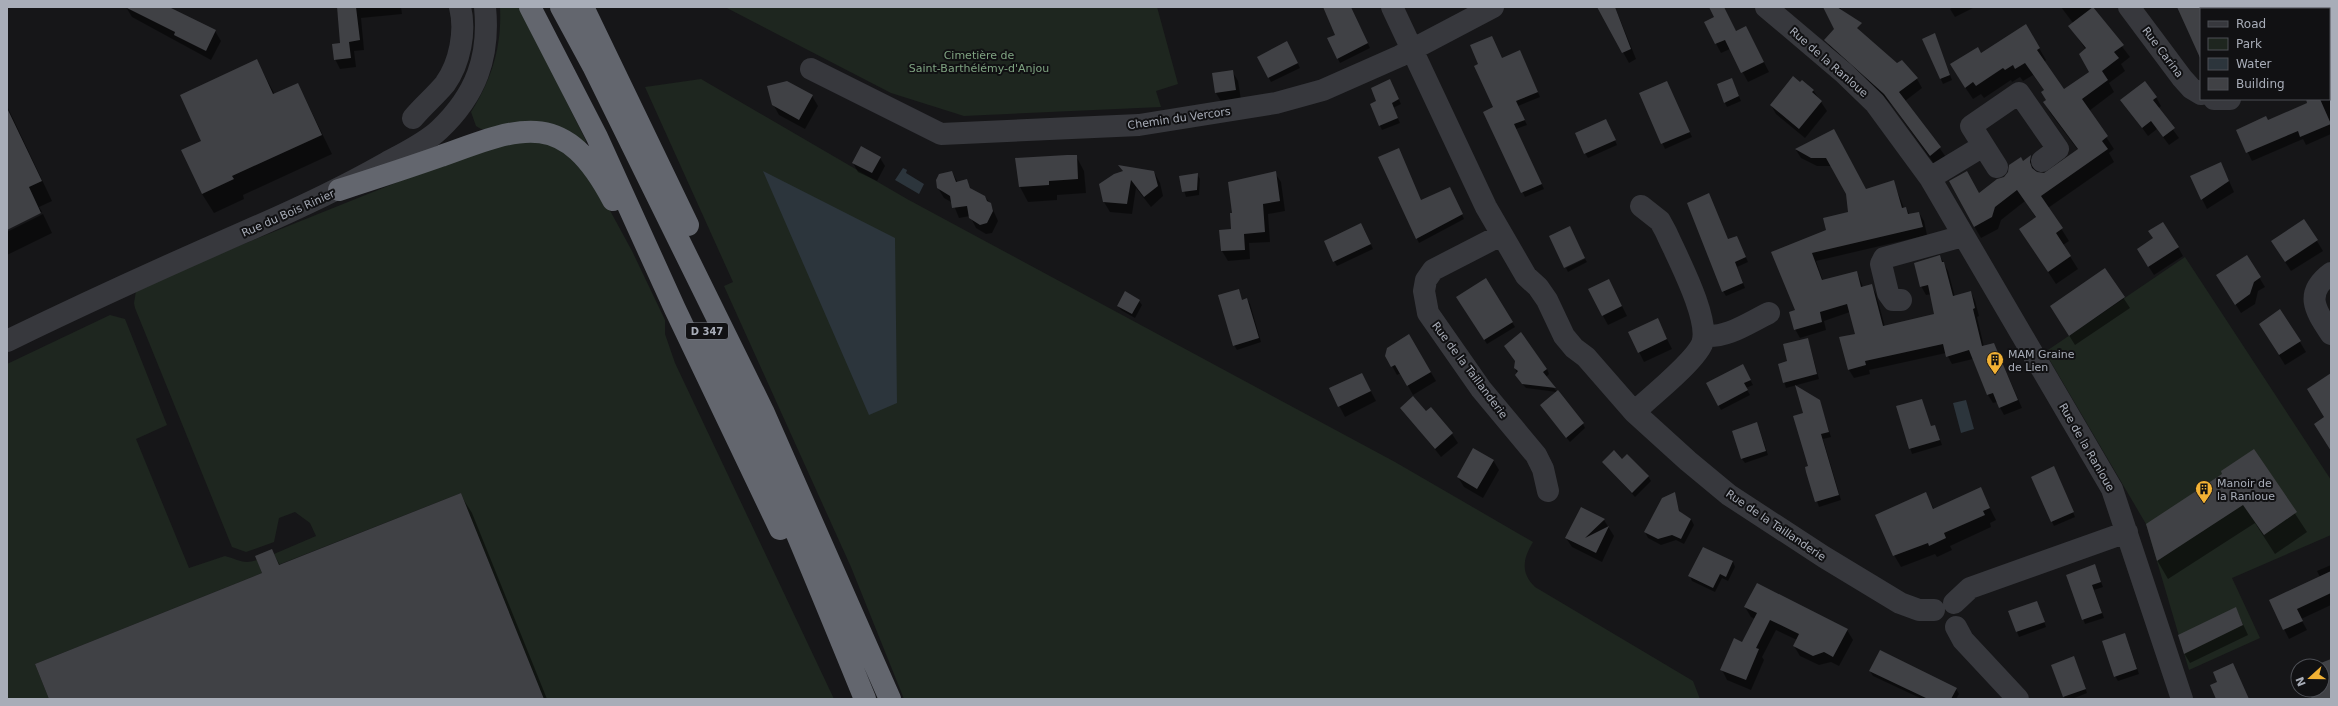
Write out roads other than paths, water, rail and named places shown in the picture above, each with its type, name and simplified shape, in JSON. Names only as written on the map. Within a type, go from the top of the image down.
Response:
[{"type":"highway","points":[[530,7],[597,137],[675,310],[826,626],[850,663]]},
{"type":"highway","name":"D 347","points":[[548,7],[659,228],[751,425],[866,699]]},
{"type":"highway","name":"D 347","points":[[562,7],[597,73],[763,411],[890,699]]},
{"type":"highway","points":[[583,7],[699,250],[759,385],[763,411]]},
{"type":"highway","points":[[339,190],[497,135],[527,130],[548,133],[570,144],[596,173],[605,186],[654,277],[675,310]]},
{"type":"street","points":[[414,118],[446,83],[460,52],[462,17],[460,7]]},
{"type":"street","name":"Rue du Bois Rinier","points":[[7,341],[120,286],[339,190],[409,150],[439,130],[461,105],[474,85],[484,57],[487,24],[485,7]]},
{"type":"street","name":"Rue de la Taillanderie","points":[[1392,7],[1501,235],[1526,276],[1538,287],[1547,300],[1564,336],[1634,412],[1707,478],[1759,516],[1900,603],[1919,610],[1944,606]]},
{"type":"street","name":"Chemin du Vercors","points":[[811,69],[941,134],[1139,125],[1276,103],[1322,90],[1412,50],[1493,7]]},
{"type":"street","name":"Rue de la Ranloue","points":[[1766,7],[1844,73],[1875,103],[1930,178],[1962,236],[2112,489],[2182,699]]},
{"type":"street","name":"Rue Carina","points":[[2129,7],[2182,78],[2191,88],[2200,93]]},
{"type":"street","points":[[1997,167],[1971,126],[2019,93],[2058,149],[2042,161]]},
{"type":"street","points":[[1930,178],[1983,146]]},
{"type":"street","points":[[1634,412],[1696,354],[1704,336],[1702,317],[1666,232],[1660,221],[1641,206]]},
{"type":"street","name":"Rue de la Taillanderie","points":[[1501,235],[1433,270],[1426,280],[1425,302],[1428,313],[1453,350],[1481,388],[1536,455],[1543,469],[1548,491]]},
{"type":"street","points":[[1901,300],[1893,300],[1888,293],[1881,264],[1884,258],[1962,236]]},
{"type":"street","points":[[2331,273],[2319,284],[2314,300],[2317,312],[2331,334]]},
{"type":"street","points":[[1704,336],[1714,337],[1726,335],[1768,313]]},
{"type":"street","points":[[2018,699],[1962,640],[1956,627],[1948,629],[1939,626],[1934,619],[1944,606],[1970,588],[2127,532]]},
{"type":"water","points":[[903,168],[907,170],[906,173],[924,184],[919,194],[895,180]]},
{"type":"water","points":[[763,171],[895,238],[897,403],[869,415]]},
{"type":"water","points":[[1966,400],[1974,429],[1961,433],[1953,403]]},
{"type":"place","name":"MAM Graine de Lien","points":[[1995,375]]},
{"type":"place","name":"Manoir de la Ranloue","points":[[2204,504]]},
{"type":"park label","name":"Cimetière de Saint-Barthélémy-d'Anjou","points":[[979,61]]}]
